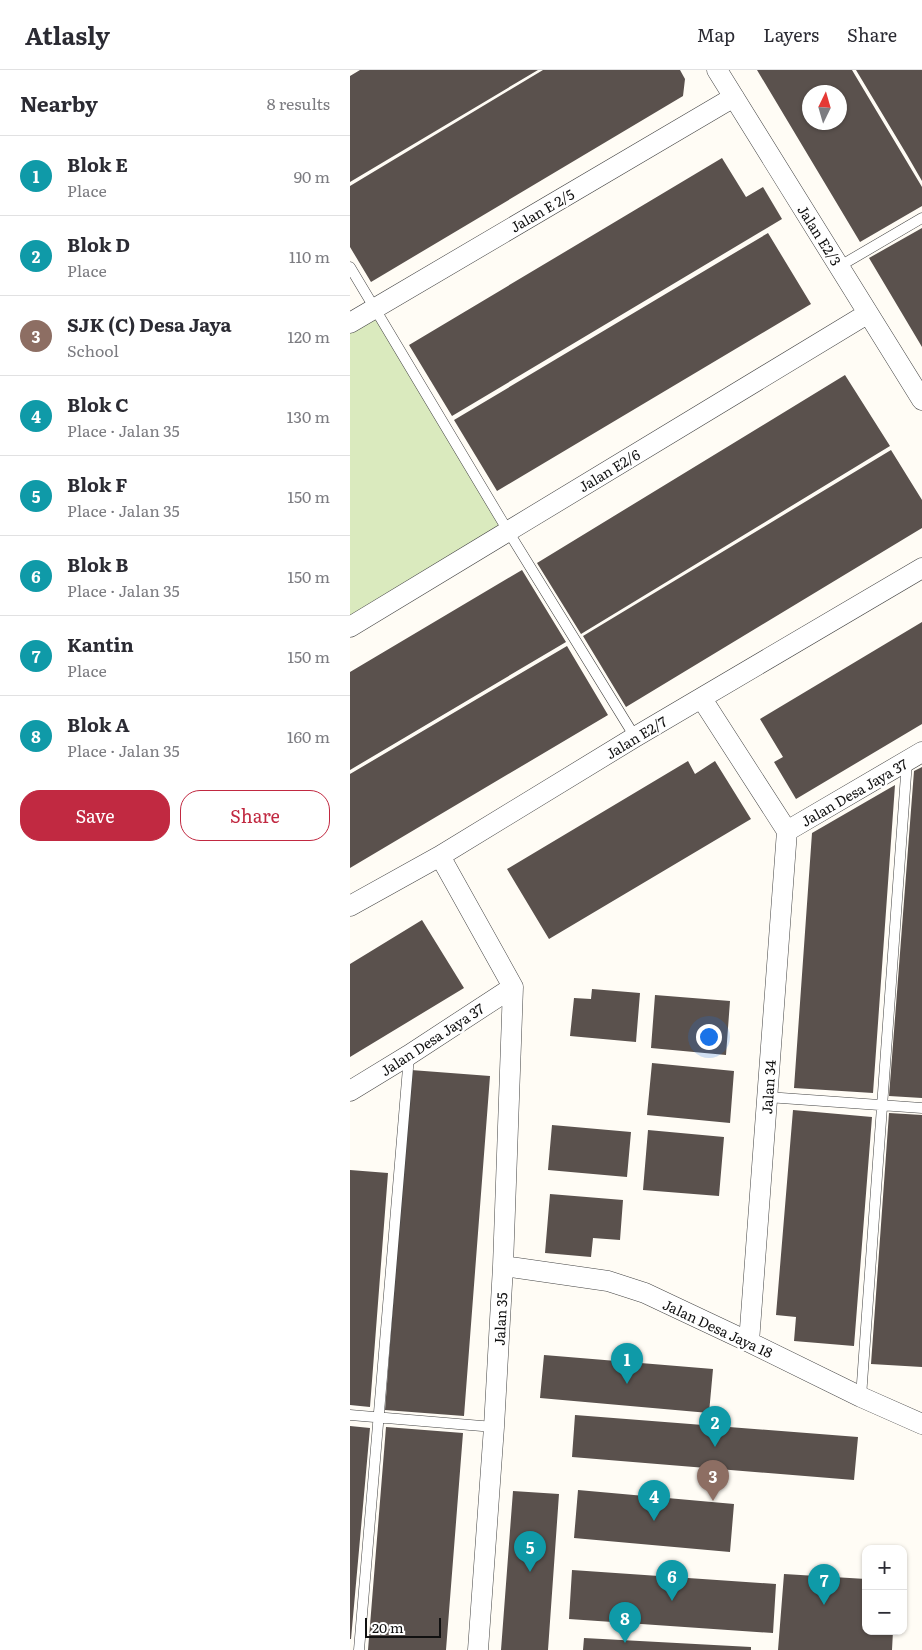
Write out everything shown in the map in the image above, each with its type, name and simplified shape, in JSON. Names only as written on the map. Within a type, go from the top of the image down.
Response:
[{"type":"street","name":"Jalan E2/3","points":[[718,70],[922,400]]},
{"type":"street","name":"Jalan E 2/5","points":[[350,323],[734,97]]},
{"type":"street","name":"Jalan E2/6","points":[[350,626],[868,314]]},
{"type":"street","name":"Jalan E2/7","points":[[350,906],[440,856],[635,737],[922,568]]},
{"type":"street","points":[[702,699],[787,831]]},
{"type":"street","name":"Jalan Desa Jaya 37","points":[[787,831],[915,756]]},
{"type":"street","name":"Jalan 34","points":[[749,1342],[787,831]]},
{"type":"street","points":[[440,856],[513,987]]},
{"type":"street","name":"Jalan Desa Jaya 37","points":[[350,1091],[513,987]]},
{"type":"street","name":"Jalan 35","points":[[478,1650],[503,1266],[513,987]]},
{"type":"street","name":"Jalan Desa Jaya 18","points":[[503,1266],[608,1282],[644,1293],[861,1397],[922,1424]]},
{"type":"lane","points":[[840,266],[922,218]]},
{"type":"lane","points":[[350,267],[508,531],[635,737]]},
{"type":"lane","points":[[861,1397],[882,1105],[915,756]]},
{"type":"lane","points":[[359,1650],[409,1055]]},
{"type":"lane","points":[[767,1097],[922,1108]]},
{"type":"lane","points":[[350,1415],[494,1427]]},
{"type":"green space","points":[[375,308],[508,531],[350,627],[350,323]]},
{"type":"building","points":[[360,70],[538,70],[350,182],[350,76]]},
{"type":"building","points":[[543,70],[680,70],[685,79],[683,96],[371,282],[350,247],[350,186]]},
{"type":"building","points":[[757,70],[852,70],[922,187],[922,206],[860,242]]},
{"type":"building","points":[[856,70],[922,70],[922,181],[907,155]]},
{"type":"building","points":[[722,158],[746,197],[763,187],[782,219],[452,416],[409,345]]},
{"type":"building","points":[[922,228],[922,347],[869,258]]},
{"type":"building","points":[[768,233],[811,304],[497,491],[454,420]]},
{"type":"building","points":[[845,375],[890,446],[581,634],[537,563]]},
{"type":"building","points":[[891,450],[922,500],[922,528],[626,707],[583,636]]},
{"type":"building","points":[[522,570],[566,642],[350,770],[350,672]]},
{"type":"building","points":[[922,622],[922,724],[796,799],[774,762],[783,757],[760,719]]},
{"type":"building","points":[[567,646],[608,715],[350,868],[350,774]]},
{"type":"building","points":[[688,761],[695,774],[715,761],[751,819],[549,939],[507,869]]},
{"type":"building","points":[[922,767],[922,1098],[889,1096],[914,771]]},
{"type":"building","points":[[895,785],[873,1093],[794,1088],[812,833]]},
{"type":"building","points":[[422,920],[464,988],[350,1057],[350,964]]},
{"type":"building","points":[[592,989],[640,993],[636,1042],[570,1036],[574,998],[591,999]]},
{"type":"building","points":[[655,995],[730,1001],[726,1055],[651,1048]]},
{"type":"building","points":[[652,1063],[734,1071],[730,1123],[647,1115]]},
{"type":"building","points":[[411,1070],[490,1076],[464,1416],[385,1410]]},
{"type":"building","points":[[793,1110],[872,1117],[854,1346],[794,1341],[796,1317],[776,1315]]},
{"type":"building","points":[[889,1113],[922,1115],[922,1367],[871,1364]]},
{"type":"building","points":[[552,1125],[631,1132],[627,1177],[548,1170]]},
{"type":"building","points":[[648,1130],[724,1137],[719,1196],[643,1190]]},
{"type":"building","points":[[350,1170],[388,1173],[370,1407],[350,1405]]},
{"type":"building","points":[[550,1194],[623,1200],[620,1240],[593,1238],[591,1257],[545,1253]]},
{"type":"building","points":[[544,1355],[713,1369],[709,1413],[540,1398]]},
{"type":"building","points":[[575,1415],[858,1437],[854,1480],[572,1457]]},
{"type":"building","points":[[350,1426],[370,1428],[351,1639],[350,1639]]},
{"type":"building","points":[[386,1427],[463,1433],[446,1650],[368,1650]]},
{"type":"building","points":[[578,1490],[734,1504],[730,1552],[574,1538]]},
{"type":"building","points":[[513,1491],[559,1494],[548,1650],[501,1650]]},
{"type":"building","points":[[572,1570],[776,1584],[773,1633],[569,1619]]},
{"type":"building","points":[[784,1574],[862,1579],[862,1635],[893,1635],[892,1650],[778,1650]]},
{"type":"building","points":[[584,1638],[751,1647],[751,1650],[583,1650]]},
{"type":"place","name":"Blok E","points":[[627,1384]]},
{"type":"place","name":"Blok D","points":[[715,1447]]},
{"type":"place","name":"SJK (C) Desa Jaya","points":[[713,1501]]},
{"type":"place","name":"Blok C","points":[[654,1521]]},
{"type":"place","name":"Blok F","points":[[530,1572]]},
{"type":"place","name":"Blok B","points":[[672,1601]]},
{"type":"place","name":"Kantin","points":[[824,1605]]},
{"type":"place","name":"Blok A","points":[[625,1643]]}]
